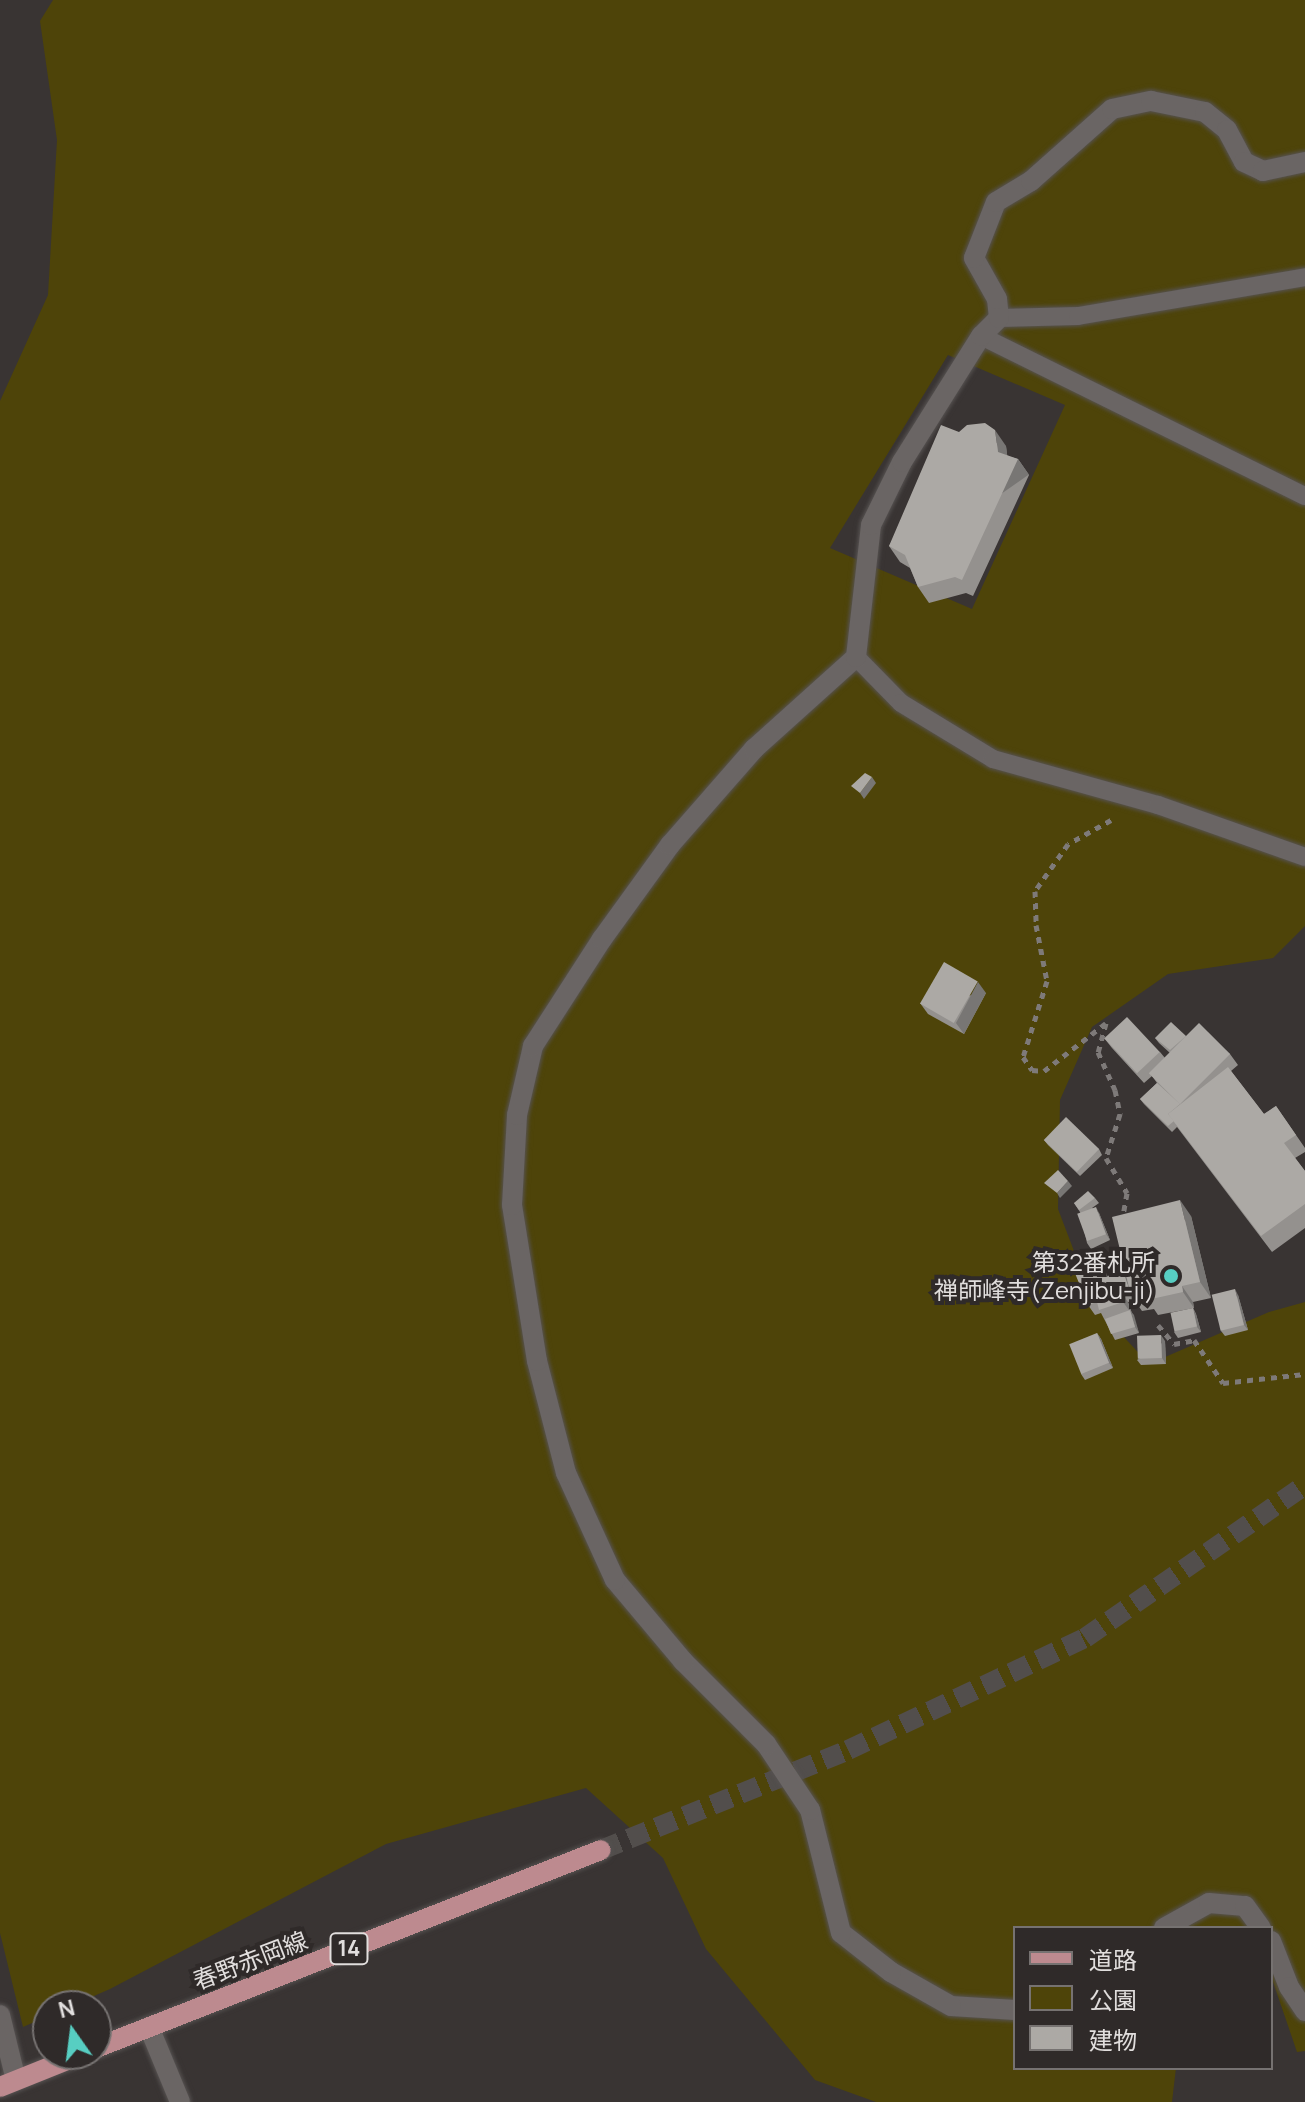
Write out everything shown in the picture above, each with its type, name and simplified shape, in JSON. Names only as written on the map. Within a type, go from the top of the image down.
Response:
[{"type":"main road","name":"春野赤岡線","points":[[112,2042],[601,1850]]},
{"type":"main road","points":[[8,2084],[43,2070]]},
{"type":"street","points":[[1013,2010],[951,2006],[891,1972],[841,1933],[810,1810],[766,1744],[683,1661],[615,1580],[566,1473],[537,1361],[512,1205],[517,1115],[533,1046],[602,939],[670,845],[754,749],[856,657],[871,525],[902,462],[981,336],[999,318],[997,299],[974,258],[996,202],[1031,181],[1112,109],[1151,101],[1205,112],[1227,130],[1244,162],[1263,171],[1305,162]]},
{"type":"street","points":[[1168,1926],[1209,1903],[1245,1906],[1260,1926]]},
{"type":"street","points":[[1273,1946],[1289,1987],[1305,2011]]},
{"type":"street","points":[[0,2015],[8,2084]]},
{"type":"street","points":[[149,2027],[180,2102]]},
{"type":"lane","points":[[999,318],[1078,316],[1305,277]]},
{"type":"lane","points":[[981,336],[1305,496]]},
{"type":"lane","points":[[856,657],[901,703],[993,759],[1158,805],[1305,857]]},
{"type":"path","points":[[1123,1215],[1127,1193],[1106,1158],[1120,1114],[1115,1090],[1098,1052],[1106,1023],[1044,1071],[1032,1070],[1023,1057],[1047,981],[1036,925],[1035,891],[1068,844],[1117,817],[1158,805]]},
{"type":"path","points":[[1158,1325],[1174,1344],[1194,1340],[1223,1383],[1305,1374]]},
{"type":"green space","points":[[53,0],[1305,0],[1305,926],[1273,958],[1168,974],[1092,1027],[1060,1100],[1058,1209],[1095,1306],[1149,1364],[1269,1312],[1305,1302],[1305,2051],[1297,2052],[1273,1982],[1273,1926],[1013,1926],[1013,2070],[1176,2070],[1172,2102],[876,2102],[815,2080],[706,1949],[663,1858],[586,1788],[386,1844],[108,1990],[32,1990],[32,2023],[23,2027],[0,1933],[0,401],[48,295],[57,140],[40,21]],"holes":[[[948,355],[1065,405],[972,609],[830,548]]]},
{"type":"building","points":[[985,423],[995,430],[998,452],[1018,459],[962,580],[955,577],[918,587],[905,555],[889,546],[941,425],[959,432],[967,425]]},
{"type":"building","points":[[865,773],[872,777],[860,793],[851,786]]},
{"type":"building","points":[[944,962],[978,982],[954,1023],[920,1004]]},
{"type":"building","points":[[1127,1017],[1160,1052],[1137,1073],[1104,1038]]},
{"type":"building","points":[[1171,1022],[1186,1036],[1170,1050],[1155,1038]]},
{"type":"building","points":[[1199,1023],[1230,1054],[1180,1104],[1149,1073]]},
{"type":"building","points":[[1228,1067],[1264,1114],[1276,1106],[1296,1135],[1284,1143],[1305,1171],[1305,1204],[1261,1236],[1168,1114]]},
{"type":"building","points":[[1157,1083],[1180,1104],[1168,1114],[1174,1121],[1168,1126],[1140,1099]]},
{"type":"building","points":[[1066,1117],[1099,1149],[1077,1172],[1044,1140]]},
{"type":"building","points":[[1058,1170],[1068,1181],[1057,1193],[1044,1183]]},
{"type":"building","points":[[1088,1191],[1095,1198],[1079,1210],[1074,1203]]},
{"type":"building","points":[[1180,1200],[1200,1282],[1182,1286],[1183,1292],[1147,1300],[1146,1292],[1131,1295],[1112,1217]]},
{"type":"building","points":[[1096,1207],[1106,1234],[1087,1241],[1077,1214]]},
{"type":"building","points":[[1116,1250],[1129,1289],[1120,1291],[1123,1302],[1099,1310],[1097,1302],[1088,1305],[1072,1266]]},
{"type":"building","points":[[1235,1289],[1244,1325],[1221,1331],[1212,1295]]},
{"type":"building","points":[[1193,1308],[1197,1327],[1174,1331],[1171,1313]]},
{"type":"building","points":[[1130,1310],[1135,1327],[1111,1334],[1105,1319]]},
{"type":"building","points":[[1097,1333],[1109,1363],[1081,1374],[1069,1344]]},
{"type":"building","points":[[1161,1335],[1162,1358],[1138,1359],[1137,1336]]},
{"type":"tunnel","points":[[601,1850],[848,1750],[1085,1638],[1305,1485]]},
{"type":"place","name":"第32番札所 禅師峰寺(Zenjibu-ji)","points":[[1171,1276]]}]
